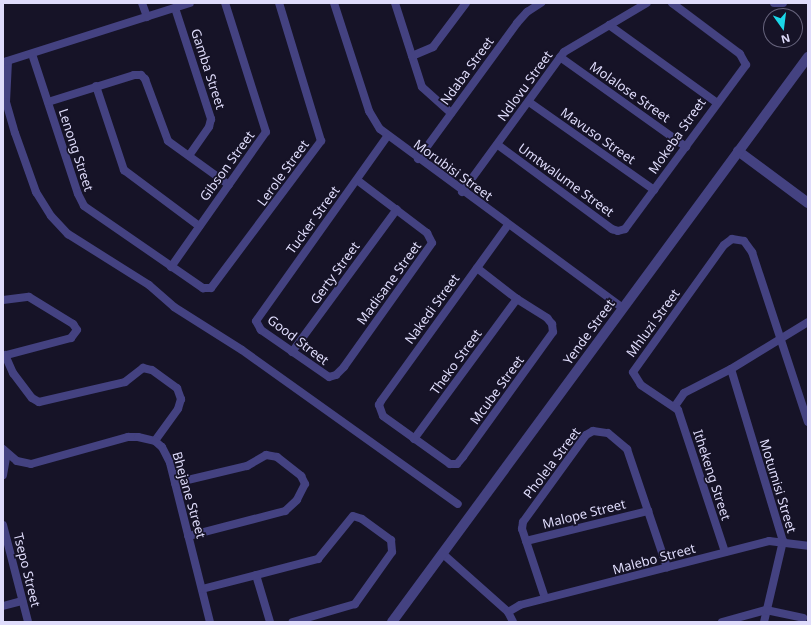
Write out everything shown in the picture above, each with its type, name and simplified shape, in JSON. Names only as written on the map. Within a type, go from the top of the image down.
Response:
[{"type":"street","points":[[142,3],[147,17]]},
{"type":"street","points":[[190,3],[6,62],[6,102],[15,133],[36,192],[51,216],[68,234],[149,285],[174,307],[242,350],[458,504]]},
{"type":"street","name":"Gibson Street","points":[[171,266],[263,138],[266,127],[225,3]]},
{"type":"street","name":"Lerole Street","points":[[203,288],[211,288],[219,281],[321,141],[278,3]]},
{"type":"street","name":"Morubisi Street","points":[[334,3],[369,111],[375,123],[387,137],[623,308]]},
{"type":"street","points":[[395,3],[425,92],[451,113]]},
{"type":"street","points":[[412,56],[433,47],[466,3]]},
{"type":"street","name":"Ndaba Street","points":[[418,159],[522,17],[541,3]]},
{"type":"street","name":"Ndlovu Street","points":[[462,192],[498,145],[567,49],[647,3]]},
{"type":"street","points":[[672,3],[740,54],[746,62],[744,69],[717,103]]},
{"type":"street","points":[[774,3],[783,3]]},
{"type":"street","name":"Gamba Street","points":[[175,8],[211,119],[209,127],[188,156]]},
{"type":"street","name":"Mokeba Street","points":[[609,25],[717,103],[628,226],[622,231]]},
{"type":"street","name":"Lenong Street","points":[[32,54],[81,202],[203,288]]},
{"type":"street","name":"Molalose Street","points":[[560,57],[686,147]]},
{"type":"street","name":"Yende Street","points":[[392,622],[738,150],[808,57]]},
{"type":"street","points":[[48,102],[96,86],[134,75],[141,75],[145,79],[165,138],[229,185]]},
{"type":"street","points":[[96,86],[126,173],[199,226]]},
{"type":"street","name":"Mavuso Street","points":[[529,102],[654,190]]},
{"type":"street","name":"Tucker Street","points":[[257,317],[387,137]]},
{"type":"street","name":"Umtwalume Street","points":[[498,145],[612,228],[622,231]]},
{"type":"street","points":[[738,150],[808,203]]},
{"type":"street","name":"Madisane Street","points":[[333,377],[344,367],[431,248],[431,236],[357,180]]},
{"type":"street","name":"Gerty Street","points":[[292,352],[397,209]]},
{"type":"street","name":"Nakedi Street","points":[[378,409],[381,401],[508,225]]},
{"type":"street","name":"Mhluzi Street","points":[[674,406],[638,382],[634,376],[635,368],[724,245],[732,239],[740,239],[750,249],[780,339]]},
{"type":"street","name":"Mcube Street","points":[[378,409],[383,416],[445,462],[457,464],[547,343],[553,332],[552,324],[477,268]]},
{"type":"street","points":[[3,300],[29,297],[73,324],[77,330],[71,338],[4,355],[13,373],[32,398],[39,402],[125,382],[143,368],[152,370],[177,388],[181,399],[178,409],[155,441]]},
{"type":"street","name":"Theko Street","points":[[414,439],[517,298]]},
{"type":"street","name":"Good Street","points":[[257,317],[258,328],[326,376],[333,377]]},
{"type":"street","points":[[674,406],[684,393],[731,369],[808,322]]},
{"type":"street","points":[[780,339],[794,373],[808,422]]},
{"type":"street","name":"Motumisi Street","points":[[731,369],[783,541],[764,622]]},
{"type":"street","name":"Ithekeng Street","points":[[674,406],[683,424],[725,552]]},
{"type":"street","name":"Pholela Street","points":[[545,598],[526,541],[523,522],[586,435],[593,430],[608,433],[627,449],[667,567]]},
{"type":"street","name":"Bhejane Street","points":[[5,451],[17,461],[32,464],[128,437],[138,437],[155,441],[165,453],[175,484],[210,622]]},
{"type":"street","points":[[3,475],[5,451]]},
{"type":"street","points":[[175,484],[247,466],[266,455],[277,458],[301,476],[304,484],[297,500],[285,511],[188,536]]},
{"type":"street","name":"Malope Street","points":[[526,541],[648,511]]},
{"type":"street","points":[[202,589],[318,559],[353,516],[362,519],[391,540],[392,552],[355,604],[293,622]]},
{"type":"street","name":"Tsepo Street","points":[[3,525],[28,622]]},
{"type":"street","name":"Malebo Street","points":[[508,612],[520,605],[545,598],[769,541],[783,541],[808,546]]},
{"type":"street","points":[[443,554],[508,612],[513,622]]},
{"type":"street","points":[[256,576],[270,622]]},
{"type":"street","points":[[3,606],[22,601]]},
{"type":"street","points":[[722,622],[766,610],[803,618]]}]
